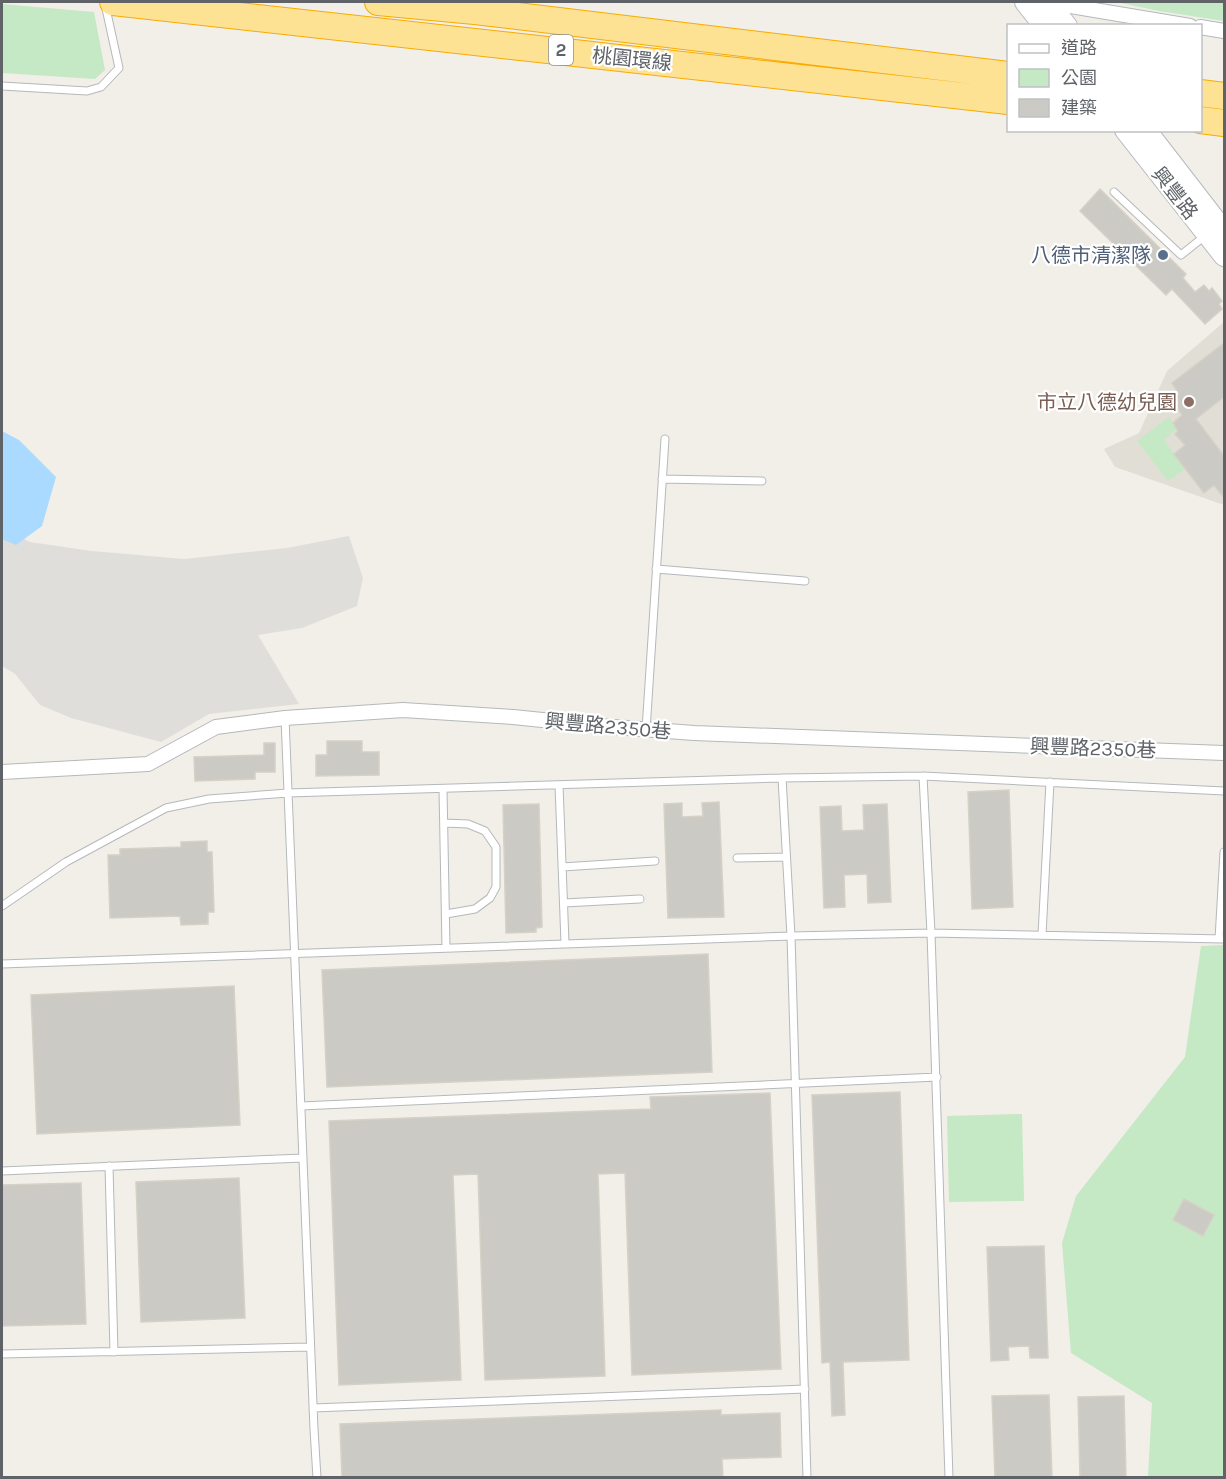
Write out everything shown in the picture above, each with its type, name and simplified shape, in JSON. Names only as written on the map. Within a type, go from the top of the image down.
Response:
[{"type":"highway","name":"桃園環線","points":[[112,2],[1007,101]]},
{"type":"highway","name":"桃園環線","points":[[378,2],[475,11],[1007,75]]},
{"type":"highway","points":[[1202,93],[1224,96]]},
{"type":"highway","points":[[1202,120],[1224,123]]},
{"type":"main road","points":[[1025,2],[1042,24]]},
{"type":"main road","points":[[1045,2],[1065,24]]},
{"type":"main road","name":"興豐路","points":[[1138,134],[1217,230],[1224,256]]},
{"type":"street","points":[[1045,2],[1178,24]]},
{"type":"street","points":[[1202,27],[1224,31]]},
{"type":"street","name":"興豐路2350巷","points":[[2,772],[148,764],[216,726],[285,718],[403,710],[694,733],[1224,753]]},
{"type":"lane","points":[[2,86],[87,91],[101,87],[119,68],[105,2]]},
{"type":"lane","points":[[1114,192],[1181,255],[1217,230]]},
{"type":"lane","points":[[646,730],[664,439]]},
{"type":"lane","points":[[662,479],[762,481]]},
{"type":"lane","points":[[656,569],[804,581]]},
{"type":"lane","points":[[285,718],[317,1478]]},
{"type":"lane","points":[[2,906],[66,862],[166,808],[209,799],[288,793],[922,776],[1224,791]]},
{"type":"lane","points":[[922,776],[937,1077],[949,1478]]},
{"type":"lane","points":[[782,778],[791,936],[807,1478]]},
{"type":"lane","points":[[1042,935],[1050,782]]},
{"type":"lane","points":[[559,785],[565,944]]},
{"type":"lane","points":[[443,789],[446,948]]},
{"type":"lane","points":[[444,823],[468,824],[485,831],[496,847],[496,887],[490,898],[475,909],[446,914]]},
{"type":"lane","points":[[2,964],[931,933],[1222,939],[1224,852]]},
{"type":"lane","points":[[737,858],[786,857]]},
{"type":"lane","points":[[562,867],[655,861]]},
{"type":"lane","points":[[564,903],[640,899]]},
{"type":"lane","points":[[301,1106],[937,1077]]},
{"type":"lane","points":[[2,1171],[303,1158]]},
{"type":"lane","points":[[109,1166],[114,1352]]},
{"type":"lane","points":[[2,1354],[310,1347]]},
{"type":"lane","points":[[313,1408],[805,1389]]},
{"type":"shaded area","name":"市立八德幼兒園","points":[[1224,322],[1224,505],[1115,467],[1104,449],[1139,433],[1167,371]]},
{"type":"shaded area","points":[[2,528],[30,542],[92,551],[184,559],[287,548],[349,536],[363,578],[357,606],[302,628],[258,635],[299,704],[209,714],[161,742],[71,718],[40,705],[15,674],[2,666]]},
{"type":"green space","points":[[1116,2],[1224,2],[1224,21],[1159,11]]},
{"type":"green space","points":[[2,4],[94,12],[105,70],[95,79],[2,73]]},
{"type":"green space","points":[[1169,417],[1177,429],[1164,440],[1185,469],[1168,481],[1137,441]]},
{"type":"green space","points":[[1224,945],[1224,1477],[1148,1477],[1152,1403],[1071,1353],[1062,1243],[1076,1196],[1185,1057],[1201,946]]},
{"type":"green space","points":[[1022,1114],[1024,1201],[949,1202],[947,1116]]},
{"type":"water","points":[[2,431],[19,440],[56,477],[42,526],[16,545],[2,539]]},
{"type":"building","points":[[1100,189],[1186,274],[1183,278],[1195,292],[1204,285],[1209,291],[1212,288],[1222,301],[1219,304],[1222,309],[1205,324],[1172,289],[1166,295],[1080,211]]},
{"type":"building","points":[[1224,343],[1224,397],[1196,419],[1224,456],[1224,498],[1214,485],[1204,493],[1174,454],[1185,445],[1175,434],[1178,431],[1173,423],[1182,415],[1171,399],[1179,394],[1172,383]]},
{"type":"building","points":[[327,741],[362,741],[362,752],[379,752],[379,775],[316,776],[316,755],[327,755]]},
{"type":"building","points":[[264,743],[275,743],[275,772],[255,772],[255,779],[195,781],[194,757],[264,755]]},
{"type":"building","points":[[1009,790],[1013,907],[972,909],[968,792]]},
{"type":"building","points":[[719,802],[724,917],[668,918],[664,804],[682,803],[682,817],[703,816],[702,803]]},
{"type":"building","points":[[539,804],[542,927],[536,928],[536,932],[506,933],[503,805]]},
{"type":"building","points":[[887,804],[891,902],[868,903],[867,874],[844,875],[845,907],[824,908],[820,807],[841,806],[842,831],[864,830],[863,805]]},
{"type":"building","points":[[207,841],[207,852],[212,852],[214,912],[208,912],[208,924],[181,925],[180,916],[110,918],[108,855],[120,855],[120,849],[181,847],[181,842]]},
{"type":"building","points":[[708,954],[712,1072],[327,1087],[322,970]]},
{"type":"building","points":[[234,986],[240,1125],[37,1134],[31,995]]},
{"type":"building","points":[[900,1092],[909,1360],[843,1362],[845,1415],[832,1416],[830,1362],[822,1363],[812,1095]]},
{"type":"building","points":[[770,1093],[781,1369],[632,1375],[625,1173],[598,1174],[605,1376],[485,1380],[478,1174],[453,1175],[461,1380],[339,1385],[329,1121],[651,1109],[650,1097]]},
{"type":"building","points":[[239,1178],[245,1318],[141,1322],[136,1182]]},
{"type":"building","points":[[81,1183],[86,1324],[2,1326],[2,1185]]},
{"type":"building","points":[[1184,1199],[1214,1215],[1203,1236],[1173,1220]]},
{"type":"building","points":[[1044,1246],[1048,1358],[1030,1358],[1029,1346],[1008,1347],[1009,1360],[991,1361],[987,1247]]},
{"type":"building","points":[[1049,1395],[1052,1478],[995,1478],[992,1396]]},
{"type":"building","points":[[1124,1396],[1126,1478],[1080,1478],[1078,1397]]},
{"type":"building","points":[[721,1410],[721,1415],[780,1413],[781,1457],[722,1459],[723,1478],[342,1478],[340,1424]]},
{"type":"place","name":"八德市清潔隊","points":[[1163,255]]},
{"type":"place","name":"市立八德幼兒園","points":[[1189,402]]}]
